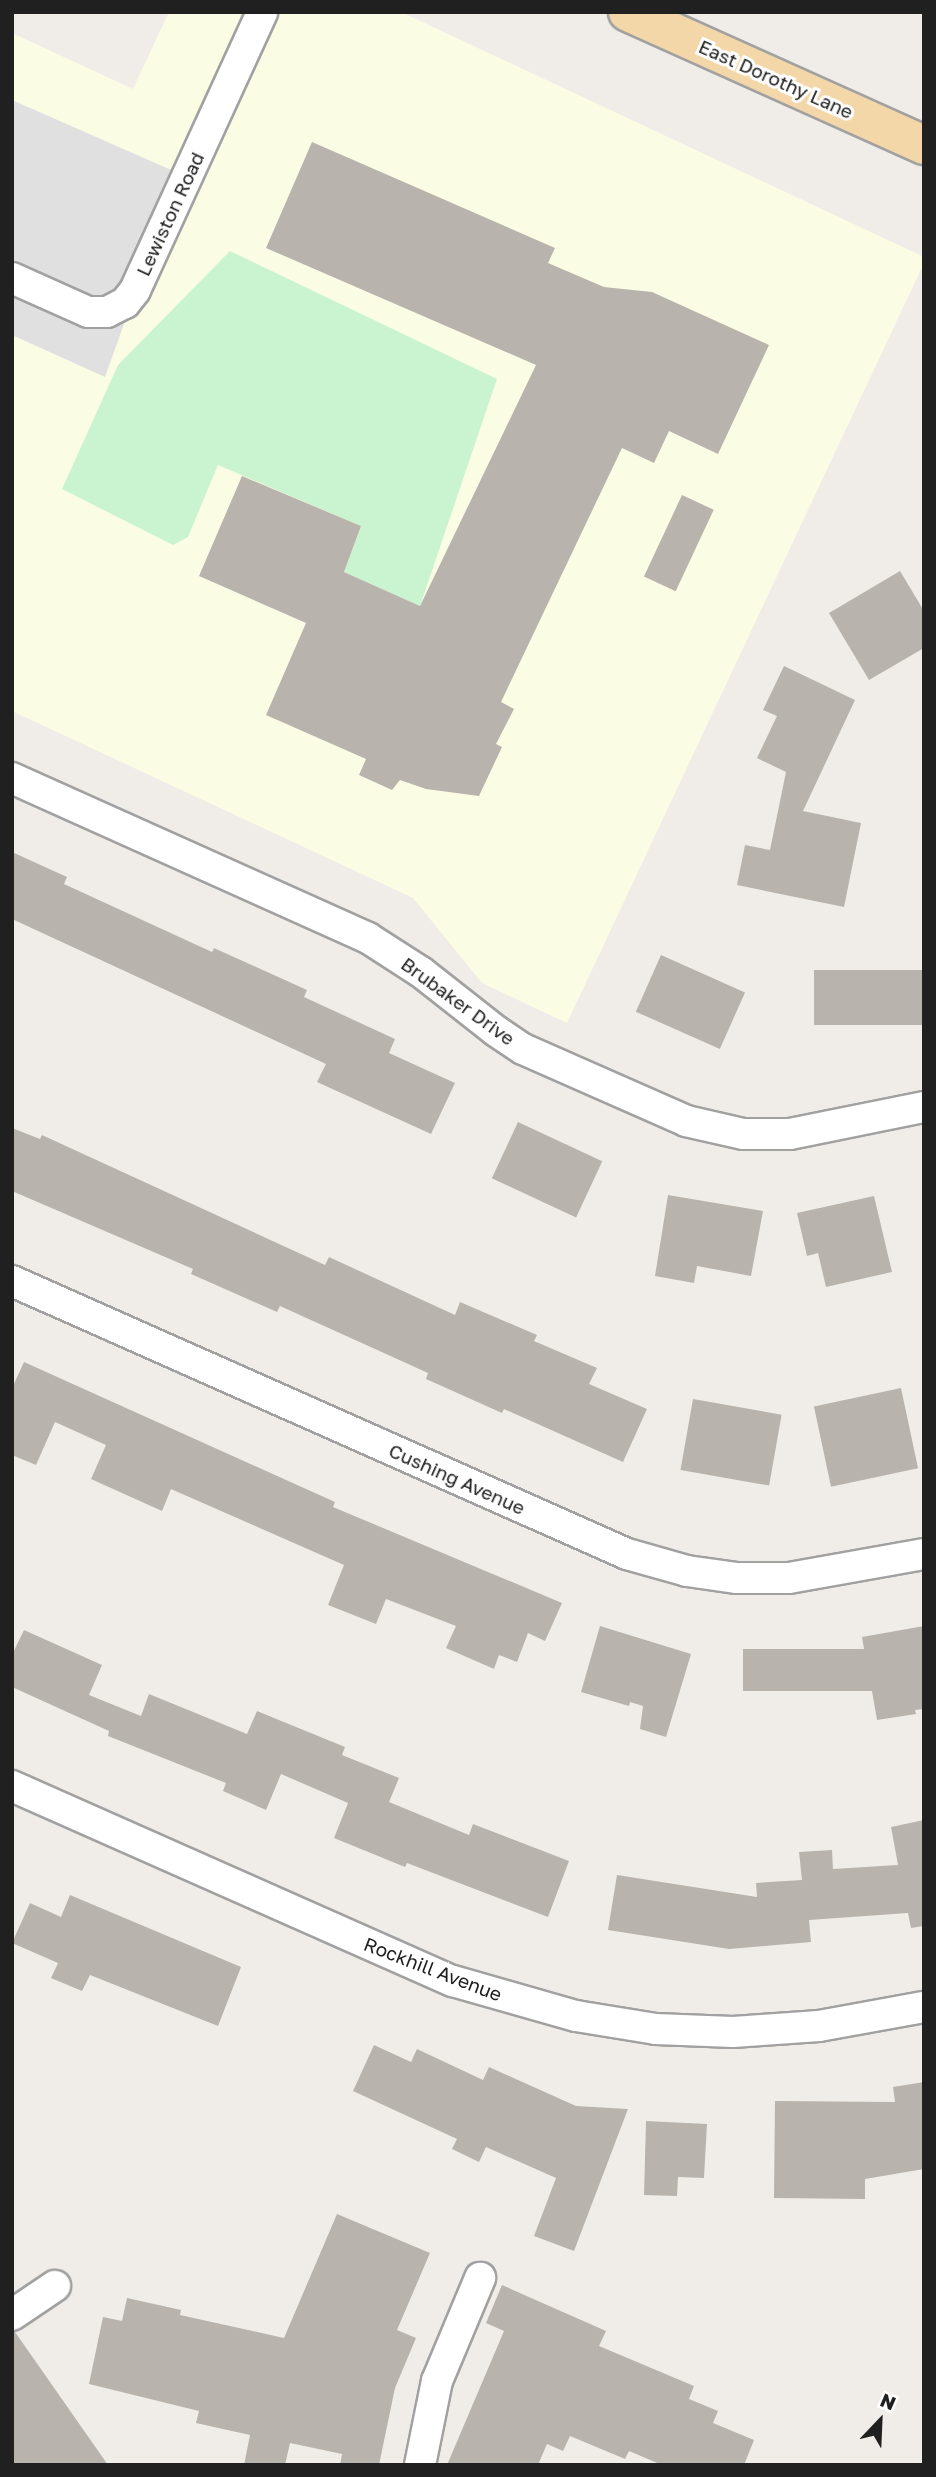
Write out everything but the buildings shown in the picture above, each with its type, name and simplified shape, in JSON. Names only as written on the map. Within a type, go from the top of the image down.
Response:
[{"type":"main road","name":"East Dorothy Lane","points":[[628,12],[924,145]]},
{"type":"street","name":"Lewiston Road","points":[[12,278],[88,312],[107,312],[125,303],[135,290],[261,14]]},
{"type":"street","name":"Brubaker Drive","points":[[12,778],[368,938],[421,972],[523,1049],[686,1121],[743,1134],[790,1134],[924,1107]]},
{"type":"street","name":"Cushing Avenue","points":[[12,1281],[627,1554],[687,1571],[736,1578],[789,1578],[924,1554]]},
{"type":"street","name":"Rockhill Avenue","points":[[12,1786],[453,1981],[576,2016],[656,2029],[733,2032],[819,2026],[924,2007]]},
{"type":"street","points":[[420,2465],[437,2381],[480,2278]]},
{"type":"street","points":[[12,2315],[55,2287]]},
{"type":"shaded area","points":[[169,12],[401,12],[924,257],[924,263],[567,1023],[482,983],[413,898],[12,711],[12,33],[133,89]]},
{"type":"shaded area","points":[[12,100],[178,173],[105,377],[12,335]]},
{"type":"green space","points":[[230,251],[497,379],[420,606],[344,572],[361,526],[218,465],[188,537],[173,545],[62,489],[118,365]]}]
